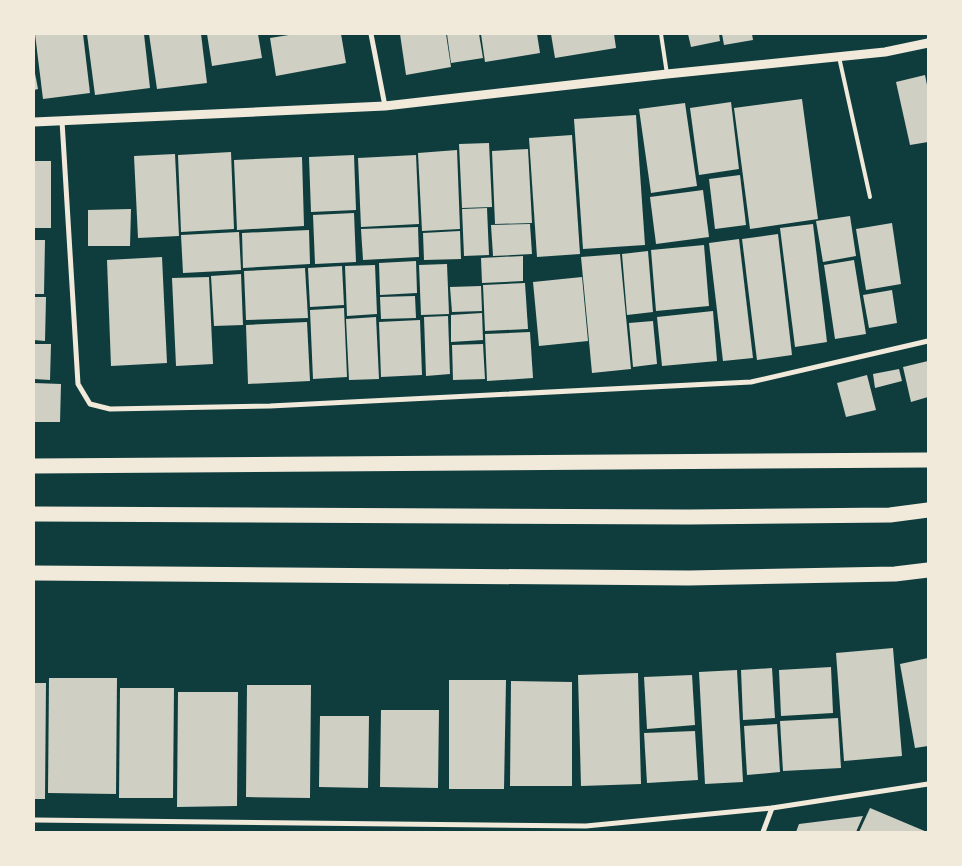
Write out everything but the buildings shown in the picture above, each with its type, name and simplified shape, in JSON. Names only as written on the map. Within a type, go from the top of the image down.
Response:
[{"type":"highway","points":[[34,466],[928,460]]},
{"type":"highway","points":[[34,514],[689,517],[890,515],[928,510]]},
{"type":"highway","points":[[34,573],[689,578],[895,574],[928,570]]},
{"type":"street","points":[[372,34],[385,106]]},
{"type":"street","points":[[34,122],[385,106],[667,74],[886,52],[928,43]]},
{"type":"street","points":[[62,120],[78,384],[90,404],[110,409],[270,406],[751,382],[928,341]]},
{"type":"street","points":[[34,820],[586,826],[772,808],[928,784]]},
{"type":"street","points":[[763,832],[772,808]]},
{"type":"lane","points":[[662,34],[667,74]]},
{"type":"lane","points":[[839,57],[870,197]]}]
